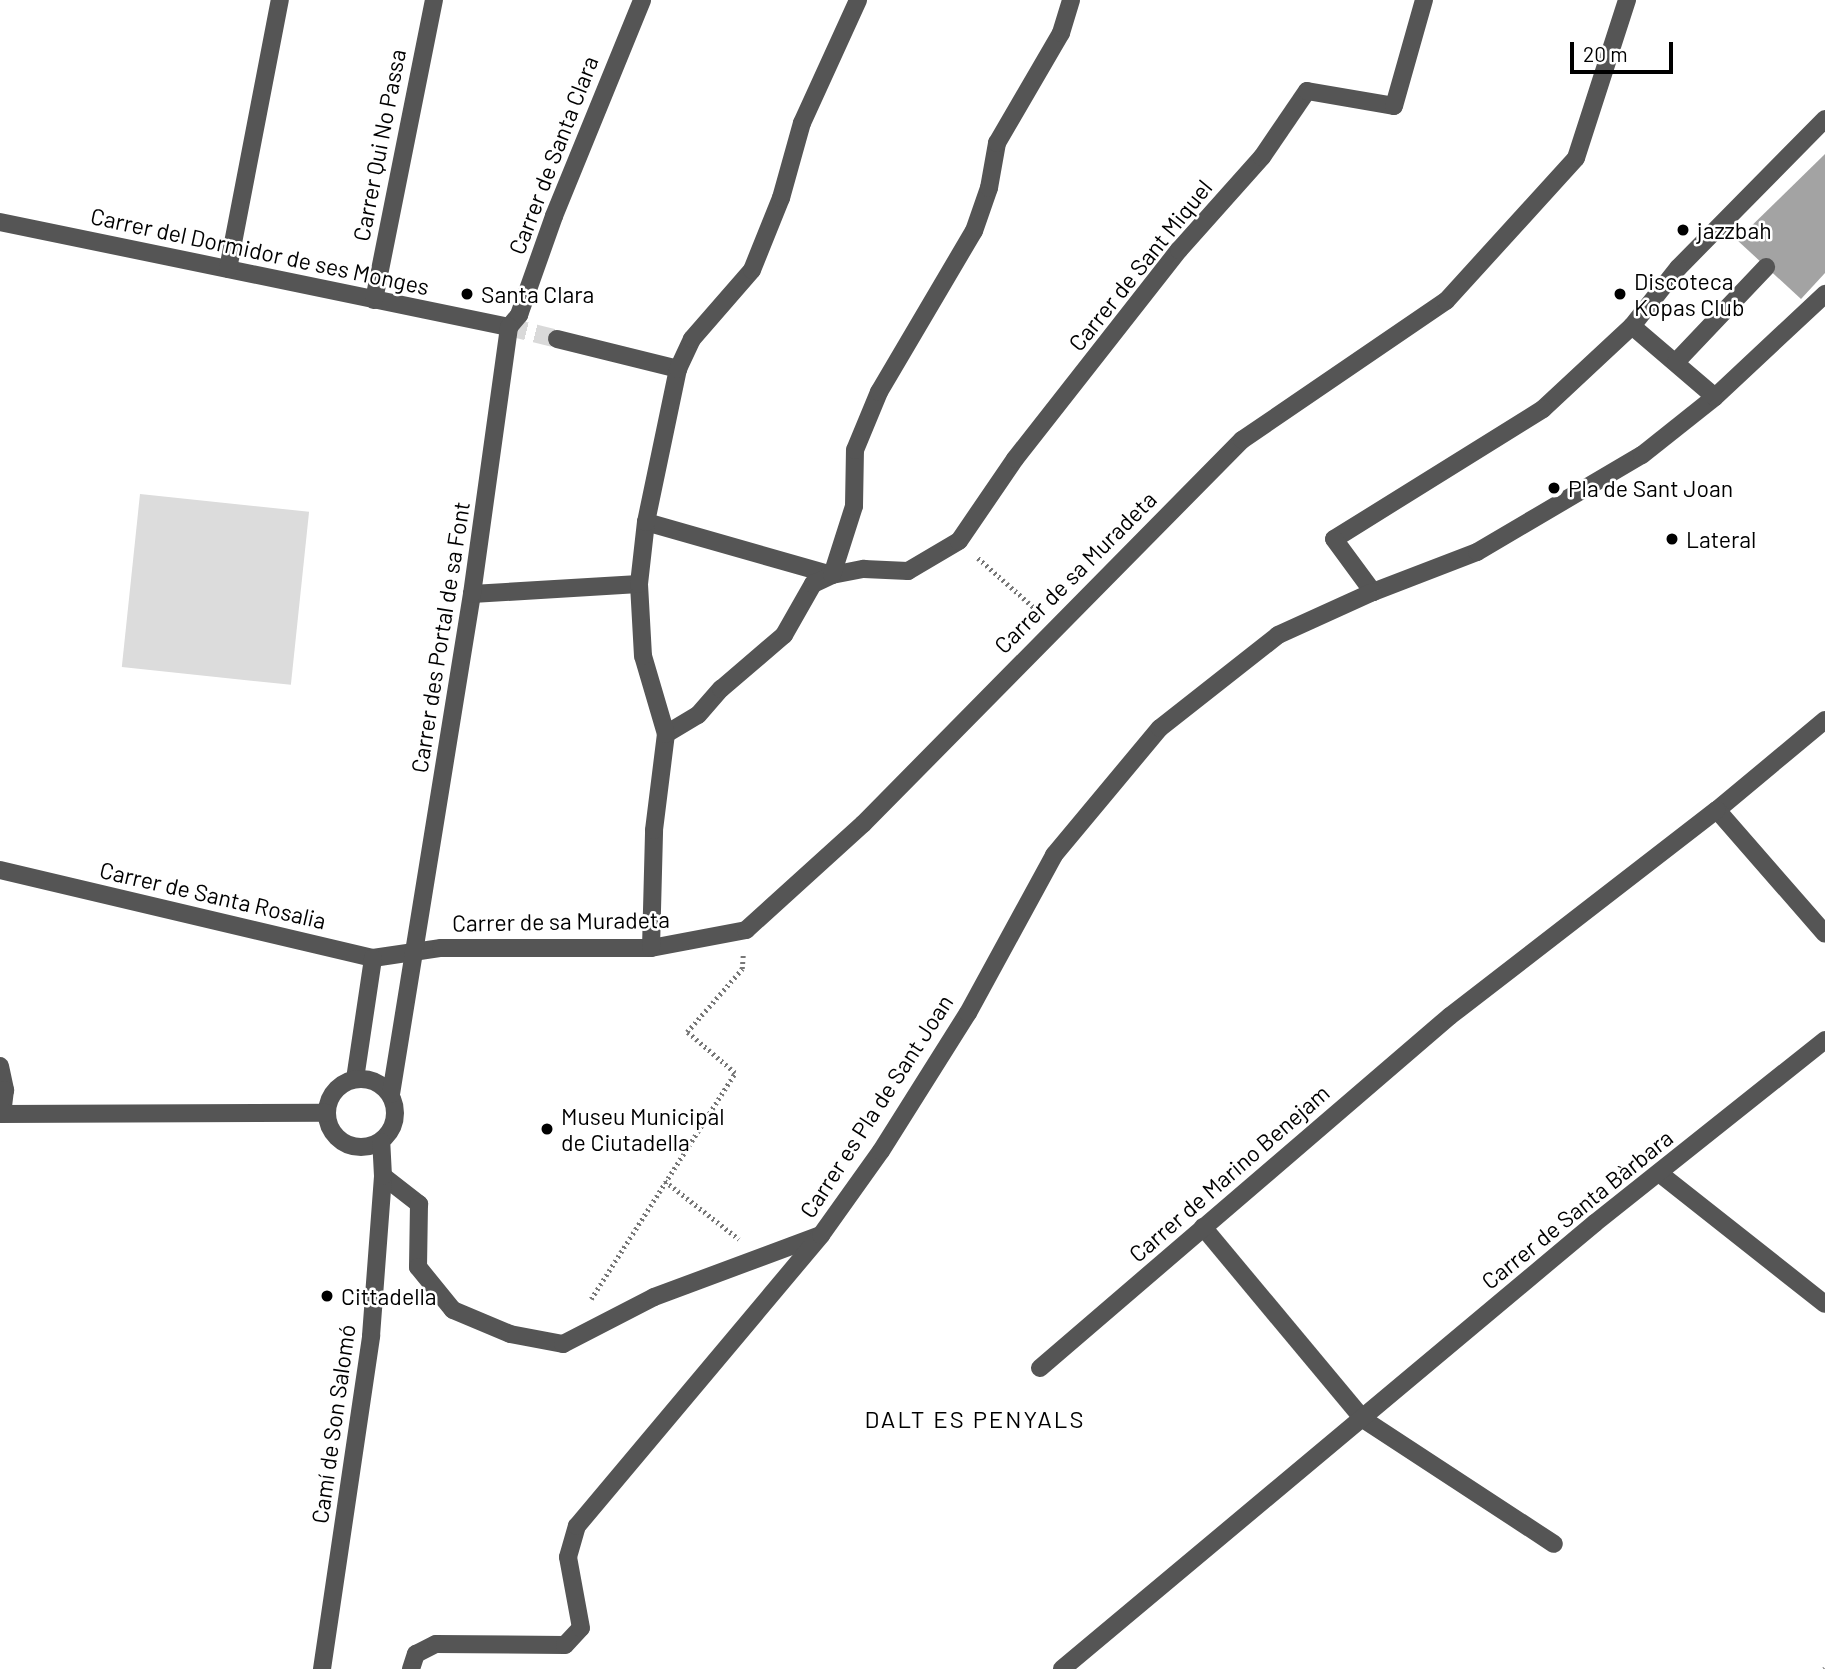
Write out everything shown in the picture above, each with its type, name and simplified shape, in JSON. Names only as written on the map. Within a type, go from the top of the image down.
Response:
[{"type":"street","points":[[228,269],[280,0]]},
{"type":"street","name":"Carrer Qui No Passa","points":[[374,300],[434,0]]},
{"type":"street","name":"Carrer de Santa Clara","points":[[509,327],[519,315],[559,204],[642,0]]},
{"type":"street","points":[[651,948],[654,830],[666,734],[643,656],[639,584],[646,522],[678,369],[692,339],[752,270],[781,198],[802,123],[858,0]]},
{"type":"street","points":[[832,575],[855,506],[855,450],[879,392],[908,335],[970,240],[989,188],[997,143],[1061,33],[1071,0]]},
{"type":"street","name":"Carrer de Sant Miquel","points":[[959,541],[1015,459],[1179,250],[1262,157],[1307,91],[1394,106],[1424,0]]},
{"type":"street","name":"Carrer de sa Muradeta","points":[[417,954],[441,948],[651,948],[746,930],[863,824],[1055,625],[1242,440],[1446,301],[1576,158],[1627,0]]},
{"type":"street","points":[[1373,592],[1334,539],[1543,409],[1632,326],[1678,268],[1825,118]]},
{"type":"street","name":"Carrer del Dormidor de ses Monges","points":[[0,222],[509,327]]},
{"type":"street","points":[[1675,362],[1766,267]]},
{"type":"street","name":"Carrer es Pla de Sant Joan","points":[[411,1669],[416,1654],[436,1644],[565,1645],[581,1628],[568,1557],[577,1526],[821,1235],[881,1151],[968,1013],[1054,855],[1160,728],[1278,635],[1373,592],[1477,552],[1563,505],[1642,455],[1715,397],[1825,294]]},
{"type":"street","points":[[1632,326],[1715,397]]},
{"type":"street","name":"Carrer des Portal de sa Font","points":[[391,1094],[417,954],[472,594],[509,327]]},
{"type":"street","points":[[557,339],[678,369]]},
{"type":"street","points":[[646,522],[832,575]]},
{"type":"street","points":[[666,734],[698,715],[720,689],[784,635],[813,584],[832,575],[864,569],[908,571],[959,541]]},
{"type":"street","points":[[472,594],[639,584]]},
{"type":"street","name":"Carrer de Marino Benejam","points":[[1040,1368],[1450,1016],[1717,810],[1825,720]]},
{"type":"street","points":[[1717,810],[1825,934]]},
{"type":"street","name":"Carrer de Santa Rosalia","points":[[0,870],[373,958],[417,954]]},
{"type":"street","points":[[355,1079],[373,958]]},
{"type":"street","name":"Carrer de Santa Bàrbara","points":[[1062,1669],[1659,1173],[1825,1040]]},
{"type":"street","points":[[0,1066],[5,1090],[1,1114],[326,1113]]},
{"type":"street","points":[[355,1079],[376,1083],[391,1094],[393,1125],[381,1142],[367,1147],[344,1143],[335,1135],[326,1113],[335,1091],[355,1079]]},
{"type":"street","name":"Camí de Son Salomó","points":[[322,1669],[371,1336],[383,1176],[381,1142]]},
{"type":"street","points":[[1659,1173],[1825,1304]]},
{"type":"street","points":[[383,1176],[419,1204],[418,1267],[453,1310],[510,1334],[563,1344],[654,1297],[821,1235]]},
{"type":"street","points":[[1203,1227],[1363,1419],[1554,1544]]},
{"type":"path","points":[[959,541],[1055,625]]},
{"type":"path","points":[[563,1344],[735,1073],[687,1032],[742,969],[746,930]]},
{"type":"path","points":[[665,1181],[761,1257]]},
{"type":"shaded area","points":[[1825,154],[1825,273],[1801,299],[1737,240]]},
{"type":"shaded area","points":[[140,494],[309,512],[291,685],[122,667]]},
{"type":"tunnel","points":[[509,327],[557,339]]},
{"type":"place","name":"jazzbah","points":[[1683,230]]},
{"type":"place","name":"Santa Clara","points":[[467,294]]},
{"type":"place","name":"Discoteca Kopas Club","points":[[1620,294]]},
{"type":"place","name":"Pla de Sant Joan","points":[[1554,488]]},
{"type":"place","name":"Lateral","points":[[1672,539]]},
{"type":"place","name":"Museu Municipal de Ciutadella","points":[[547,1129]]},
{"type":"place","name":"Cittadella","points":[[327,1296]]},
{"type":"district","name":"DALT ES PENYALS","points":[[975,1419]]}]
